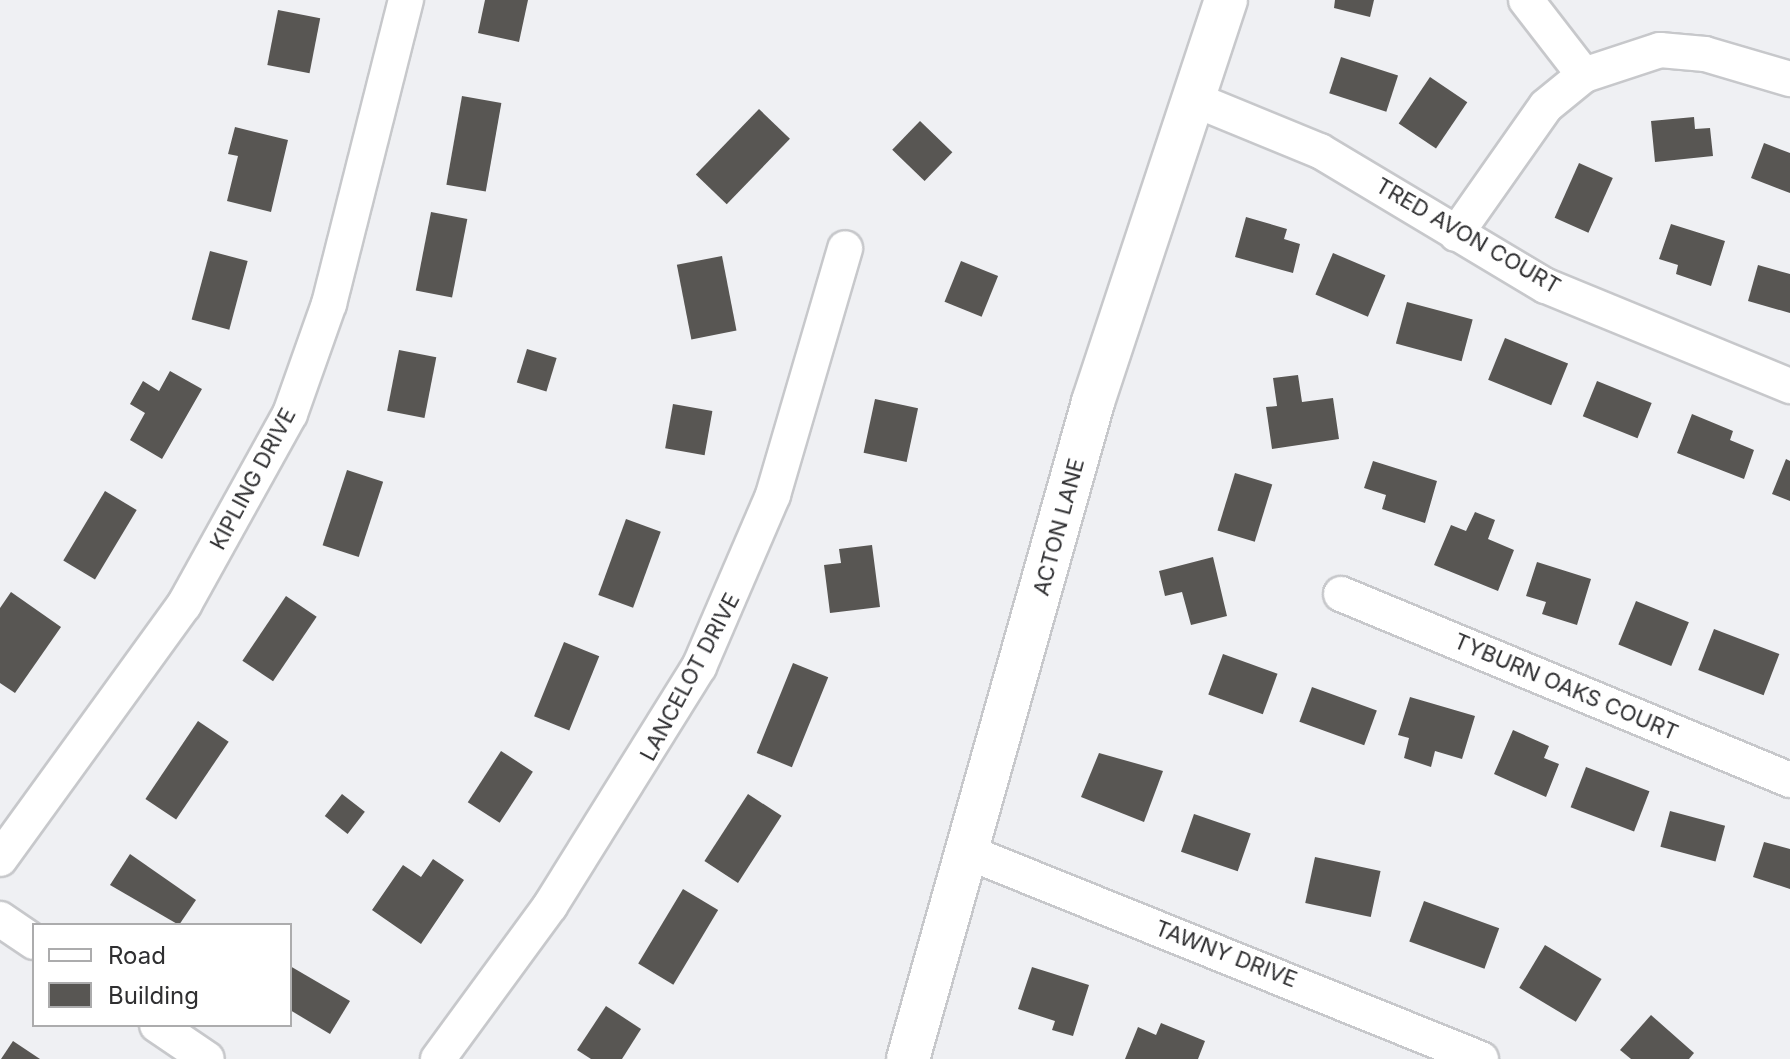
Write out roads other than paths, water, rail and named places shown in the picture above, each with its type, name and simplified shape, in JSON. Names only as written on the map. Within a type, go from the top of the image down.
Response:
[{"type":"street","name":"KIPLING DRIVE","points":[[0,859],[184,605],[290,414],[329,304],[406,0]]},
{"type":"street","name":"ACTON LANE","points":[[908,1059],[970,853],[1093,402],[1226,0]]},
{"type":"street","points":[[1526,0],[1584,75]]},
{"type":"street","points":[[1456,234],[1546,106],[1584,75],[1660,50],[1705,54],[1790,79]]},
{"type":"street","name":"TRED AVON COURT","points":[[1193,99],[1320,151],[1546,286],[1790,386]]},
{"type":"street","name":"LANCELOT DRIVE","points":[[438,1059],[550,906],[699,667],[773,495],[845,248]]},
{"type":"street","name":"TYBURN OAKS COURT","points":[[1341,594],[1790,780]]},
{"type":"street","name":"TAWNY DRIVE","points":[[970,853],[1481,1059]]},
{"type":"street","points":[[0,919],[32,941]]},
{"type":"street","points":[[160,1027],[207,1059]]}]
